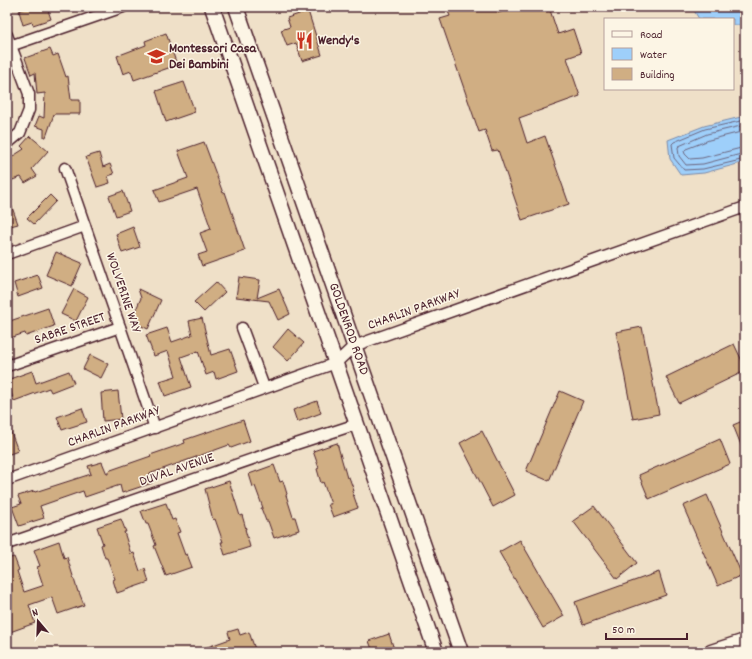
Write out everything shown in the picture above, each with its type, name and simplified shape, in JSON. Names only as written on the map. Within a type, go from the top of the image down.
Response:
[{"type":"main road","name":"GOLDENROD ROAD","points":[[212,7],[436,652]]},
{"type":"main road","points":[[227,7],[248,69],[251,73],[261,78]]},
{"type":"main road","name":"GOLDENROD ROAD","points":[[236,7],[461,652]]},
{"type":"main road","points":[[711,652],[745,641]]},
{"type":"street","points":[[9,47],[123,7]]},
{"type":"street","points":[[7,35],[9,47],[29,94],[29,110],[20,132],[7,144]]},
{"type":"street","name":"WOLVERINE WAY","points":[[65,168],[155,428]]},
{"type":"street","name":"CHARLIN PARKWAY","points":[[7,480],[336,363],[354,346],[745,207]]},
{"type":"street","points":[[7,254],[85,226]]},
{"type":"street","name":"SABRE STREET","points":[[7,366],[120,327]]},
{"type":"street","points":[[242,328],[264,388]]},
{"type":"street","name":"DUVAL AVENUE","points":[[7,544],[358,424]]},
{"type":"water","points":[[692,7],[745,7],[745,25],[734,25],[734,18],[698,18]]},
{"type":"water","points":[[745,116],[745,162],[704,173],[681,175],[670,159],[668,140],[704,126]]},
{"type":"building","points":[[29,7],[47,7],[51,19],[33,25],[32,22],[23,25],[19,11]]},
{"type":"building","points":[[446,7],[495,7],[498,13],[516,7],[549,7],[558,34],[573,29],[581,53],[567,58],[580,96],[519,118],[527,143],[545,136],[569,204],[522,220],[498,150],[492,151],[485,130],[479,132],[440,19],[450,16]]},
{"type":"building","points":[[308,11],[322,55],[302,61],[296,43],[287,46],[281,30],[290,27],[287,18]]},
{"type":"building","points":[[166,33],[177,65],[134,80],[131,71],[123,74],[117,56],[146,45],[145,41]]},
{"type":"building","points":[[50,49],[53,56],[58,54],[66,77],[68,76],[71,100],[80,100],[80,114],[54,114],[46,137],[44,137],[44,129],[35,126],[39,116],[44,118],[45,93],[37,94],[35,73],[31,75],[25,58]]},
{"type":"building","points":[[184,82],[195,112],[166,122],[156,91]]},
{"type":"building","points":[[30,136],[48,151],[32,169],[37,176],[25,183],[21,177],[7,182],[7,160],[24,149],[21,146]]},
{"type":"building","points":[[204,142],[223,193],[225,192],[245,251],[202,266],[198,255],[207,252],[200,233],[211,229],[197,189],[159,202],[154,190],[188,178],[178,151]]},
{"type":"building","points":[[99,153],[103,167],[110,164],[114,174],[108,176],[110,183],[97,187],[86,157]]},
{"type":"building","points":[[123,191],[130,211],[116,216],[109,196]]},
{"type":"building","points":[[50,195],[56,201],[34,224],[27,218]]},
{"type":"building","points":[[7,196],[18,224],[7,227]]},
{"type":"building","points":[[133,227],[140,247],[122,253],[116,234]]},
{"type":"building","points":[[56,252],[82,263],[72,286],[46,275]]},
{"type":"building","points":[[38,275],[43,288],[18,297],[14,283]]},
{"type":"building","points":[[239,277],[260,280],[257,298],[279,289],[290,314],[278,320],[269,301],[236,297]]},
{"type":"building","points":[[216,282],[225,292],[204,312],[194,302]]},
{"type":"building","points":[[74,289],[88,297],[76,321],[61,314]]},
{"type":"building","points":[[138,289],[161,300],[148,329],[131,321],[141,298]]},
{"type":"building","points":[[48,308],[54,326],[26,336],[25,333],[7,339],[7,322]]},
{"type":"building","points":[[202,318],[211,355],[230,349],[238,371],[216,379],[214,372],[206,375],[198,351],[181,357],[191,387],[165,396],[160,381],[176,376],[168,351],[154,356],[146,335],[167,328],[172,342],[192,335],[189,321]]},
{"type":"building","points":[[642,327],[659,414],[633,419],[616,332]]},
{"type":"building","points":[[288,329],[304,343],[288,361],[273,347]]},
{"type":"building","points":[[734,344],[745,367],[745,371],[679,403],[666,377]]},
{"type":"building","points":[[90,355],[108,364],[101,378],[83,369]]},
{"type":"building","points":[[32,371],[36,383],[69,371],[74,383],[51,392],[49,388],[14,401],[7,380]]},
{"type":"building","points":[[118,391],[121,419],[103,421],[101,393]]},
{"type":"building","points":[[560,391],[583,401],[549,481],[526,471]]},
{"type":"building","points":[[317,401],[321,413],[297,422],[293,410]]},
{"type":"building","points":[[82,408],[87,422],[62,430],[57,417]]},
{"type":"building","points":[[243,420],[250,441],[231,448],[229,445],[149,474],[152,483],[122,493],[120,485],[85,497],[83,491],[40,506],[44,518],[19,526],[12,507],[21,504],[18,496],[91,474],[88,466],[102,462],[108,474],[108,471],[185,443],[184,440]]},
{"type":"building","points":[[745,420],[745,455],[733,425]]},
{"type":"building","points":[[7,424],[18,451],[7,455]]},
{"type":"building","points":[[482,431],[515,495],[493,507],[460,443]]},
{"type":"building","points":[[720,439],[730,464],[649,499],[639,475]]},
{"type":"building","points":[[337,443],[347,478],[349,477],[354,491],[352,491],[358,508],[333,517],[328,504],[331,504],[323,482],[321,483],[317,469],[319,468],[313,451]]},
{"type":"building","points":[[274,465],[280,482],[283,481],[293,517],[295,517],[299,530],[274,538],[268,521],[266,521],[261,508],[263,508],[255,486],[253,487],[249,474]]},
{"type":"building","points":[[229,481],[240,516],[242,515],[250,547],[225,555],[221,542],[223,542],[215,519],[213,520],[205,489]]},
{"type":"building","points":[[707,495],[742,575],[718,586],[683,506]]},
{"type":"building","points":[[166,503],[172,520],[175,519],[180,532],[177,533],[185,555],[187,554],[192,567],[166,576],[154,546],[156,545],[148,524],[146,524],[141,511]]},
{"type":"building","points":[[594,506],[637,563],[617,579],[573,521]]},
{"type":"building","points":[[121,519],[126,532],[124,532],[131,554],[134,553],[140,571],[145,569],[149,582],[117,593],[113,580],[115,579],[107,558],[105,558],[101,545],[103,544],[97,527]]},
{"type":"building","points":[[520,540],[564,616],[543,628],[499,552]]},
{"type":"building","points":[[59,541],[64,558],[67,557],[78,592],[84,605],[58,614],[52,597],[29,605],[35,623],[10,632],[7,622],[7,559],[14,557],[19,570],[17,571],[24,592],[42,586],[43,585],[37,567],[40,566],[34,550]]},
{"type":"building","points":[[659,572],[666,595],[583,625],[575,602]]},
{"type":"building","points":[[238,629],[240,635],[249,632],[256,652],[196,652],[230,639],[228,632]]},
{"type":"building","points":[[389,634],[395,652],[373,652],[369,641]]},
{"type":"place","name":"Wendy's","points":[[305,41]]},
{"type":"place","name":"Montessori Casa Dei Bambini","points":[[156,57]]}]
